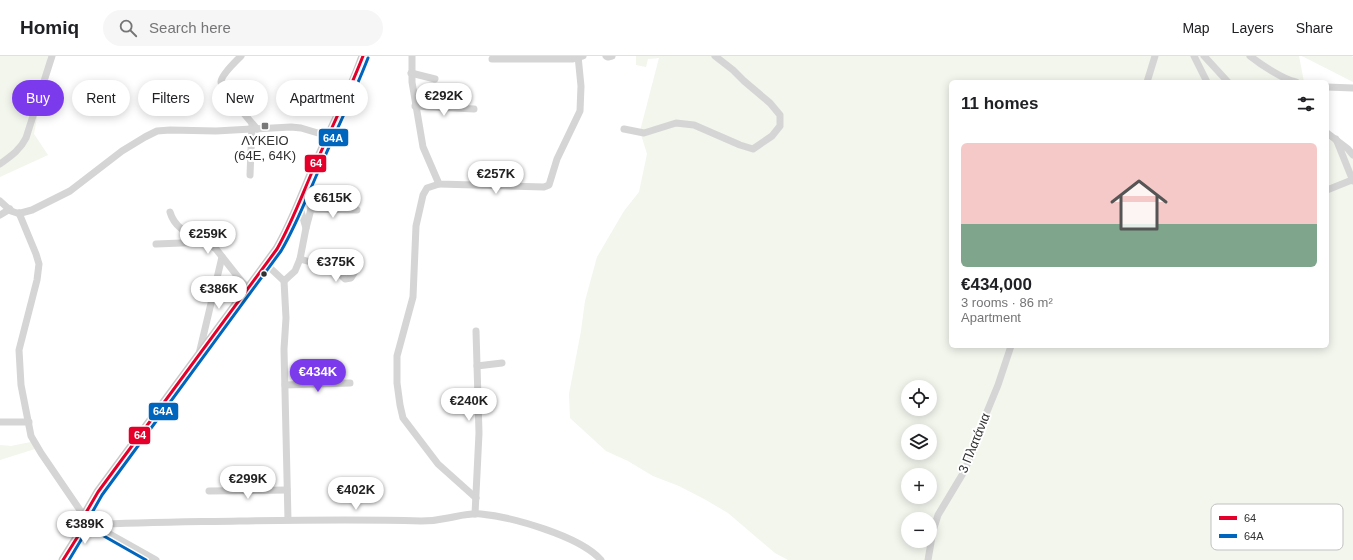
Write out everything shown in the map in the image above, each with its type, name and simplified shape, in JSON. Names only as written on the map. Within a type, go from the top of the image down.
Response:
[{"type":"main road","points":[[63,560],[80,533],[83,518],[90,503],[249,289],[284,237],[363,56]]},
{"type":"street","points":[[0,164],[15,153],[22,146],[26,138],[52,56]]},
{"type":"street","points":[[241,56],[226,73],[221,80],[221,83],[223,89],[254,127],[250,175]]},
{"type":"street","points":[[412,56],[411,73],[415,106],[423,148],[439,184]]},
{"type":"street","points":[[606,56],[612,56]]},
{"type":"street","points":[[624,129],[644,133],[676,123],[694,125],[740,146],[753,149],[772,136],[780,126],[780,115],[770,103],[733,70],[714,56]]},
{"type":"street","points":[[1148,80],[1155,56]]},
{"type":"street","points":[[1194,56],[1206,80]]},
{"type":"street","points":[[1204,56],[1226,80]]},
{"type":"street","points":[[1250,56],[1274,72],[1290,80]]},
{"type":"street","points":[[476,498],[443,470],[432,458],[422,442],[403,418],[399,397],[397,356],[413,297],[416,226],[423,195],[427,188],[439,184],[547,186],[557,159],[580,111],[581,86],[580,57],[492,59]]},
{"type":"street","points":[[411,73],[435,79]]},
{"type":"street","points":[[1329,87],[1353,88]]},
{"type":"street","points":[[415,106],[474,109]]},
{"type":"street","points":[[0,201],[10,209],[19,213],[36,208],[70,191],[122,151],[158,131],[206,131],[254,127],[296,127],[328,136]]},
{"type":"street","points":[[1329,134],[1348,149],[1353,155]]},
{"type":"street","points":[[1329,189],[1353,181],[1336,139]]},
{"type":"street","points":[[284,281],[295,271],[300,259],[310,209],[311,174]]},
{"type":"street","points":[[299,204],[306,228]]},
{"type":"street","points":[[0,215],[10,209]]},
{"type":"street","points":[[310,209],[357,210]]},
{"type":"street","points":[[170,212],[179,228],[207,242],[216,249],[249,289]]},
{"type":"street","points":[[19,213],[39,264],[37,280],[19,350],[21,385],[31,436],[83,518],[93,526],[156,560]]},
{"type":"street","points":[[156,244],[207,242]]},
{"type":"street","points":[[198,358],[222,257]]},
{"type":"street","points":[[300,259],[314,264],[329,264],[345,279],[351,278],[358,264]]},
{"type":"street","points":[[267,264],[284,281],[286,318],[284,350],[288,520]]},
{"type":"street","points":[[475,514],[478,433],[476,331]]},
{"type":"street","name":"3 Πλατάνια","points":[[928,560],[933,531],[938,515],[962,475],[972,454],[1010,348]]},
{"type":"street","points":[[477,366],[502,363]]},
{"type":"street","points":[[285,385],[350,383]]},
{"type":"street","points":[[0,422],[29,422]]},
{"type":"street","points":[[209,491],[287,490]]},
{"type":"street","points":[[93,526],[141,523],[288,520],[432,520],[475,514],[505,519],[552,532],[583,546],[601,560]]},
{"type":"shaded area","points":[[0,56],[48,56],[44,80],[12,80],[12,116],[37,116],[34,134],[48,155],[0,177]]},
{"type":"shaded area","points":[[636,56],[1299,56],[1304,80],[949,80],[949,348],[1329,348],[1329,139],[1342,147],[1353,158],[1353,560],[788,560],[775,553],[728,513],[679,486],[653,476],[628,461],[606,451],[570,418],[569,394],[585,301],[597,257],[624,211],[639,192],[647,154],[640,131],[659,58],[648,59],[646,67],[636,65]]},
{"type":"shaded area","points":[[1302,56],[1353,57],[1353,82]]},
{"type":"shaded area","points":[[31,442],[35,449],[0,460],[0,445],[11,446]]},
{"type":"transit line","name":"64","points":[[63,560],[80,533],[84,516],[98,492],[277,249],[293,217],[363,56]]},
{"type":"transit line","name":"64Α","points":[[69,560],[84,535],[89,518],[102,495],[287,241],[368,58]]},
{"type":"transit line","name":"64Α","points":[[81,523],[146,560]]},
{"type":"place","name":"ΛΥΚΕΙΟ (64Ε, 64Κ)","points":[[265,126]]}]
